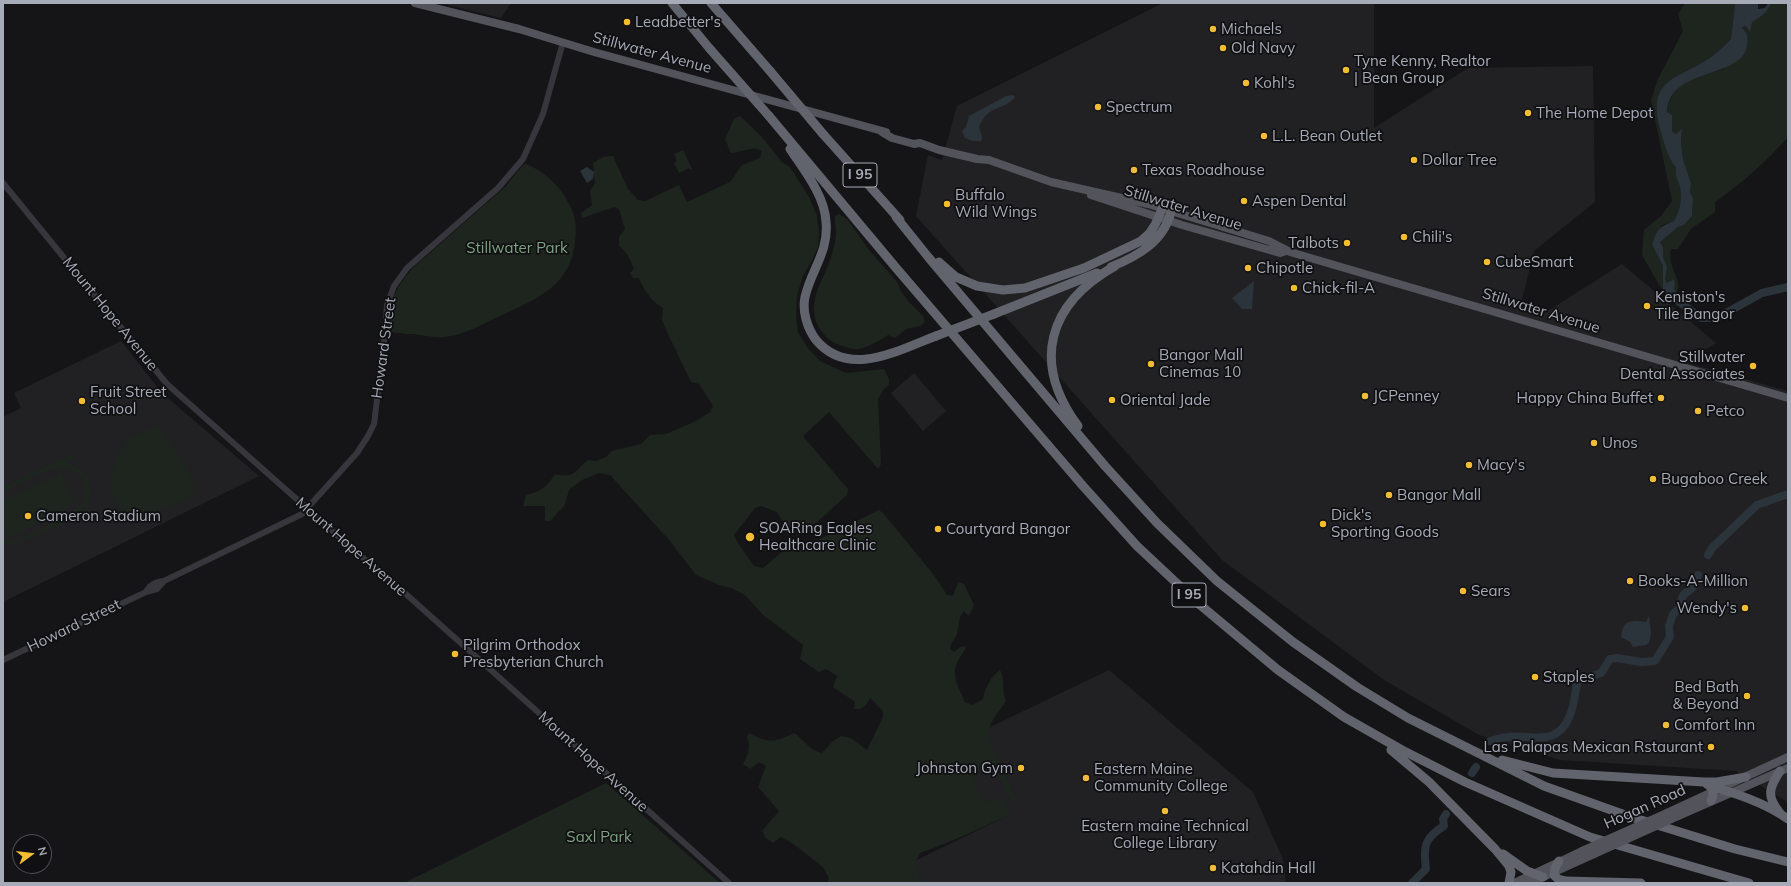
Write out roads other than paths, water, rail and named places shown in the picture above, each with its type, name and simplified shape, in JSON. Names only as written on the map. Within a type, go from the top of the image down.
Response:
[{"type":"highway","name":"I 95","points":[[672,3],[907,281],[1083,486],[1137,546],[1199,604],[1278,670],[1344,717],[1402,750],[1465,782],[1590,837],[1750,883]]},
{"type":"highway","name":"I 95","points":[[711,3],[896,217],[954,288],[1100,460],[1140,504],[1217,581],[1293,642],[1357,687],[1408,718],[1544,786],[1628,816],[1735,849],[1788,862]]},
{"type":"highway","points":[[769,116],[819,197],[826,220],[826,241],[805,298],[806,320],[814,337],[827,350],[836,355],[857,361],[874,358],[994,314],[1115,266]]},
{"type":"highway","points":[[896,217],[945,269],[956,277],[977,286],[1003,290],[1025,288],[1097,262],[1141,241],[1165,215]]},
{"type":"highway","points":[[1140,504],[1074,420],[1058,392],[1052,373],[1052,351],[1054,338],[1061,317],[1076,294],[1094,279],[1154,243],[1162,234],[1165,215]]},
{"type":"highway","points":[[1344,717],[1401,756],[1495,849],[1511,872],[1509,883]]},
{"type":"highway","points":[[1491,760],[1503,760],[1553,773],[1704,782],[1717,782],[1746,777]]},
{"type":"highway","points":[[1780,813],[1773,802],[1770,793],[1773,782],[1784,770]]},
{"type":"highway","points":[[1704,782],[1709,785],[1715,794],[1733,793],[1780,813],[1788,819]]},
{"type":"highway","points":[[1495,849],[1520,867],[1547,880],[1641,883]]},
{"type":"highway","points":[[1559,861],[1554,872],[1556,878],[1566,881]]},
{"type":"main road","name":"Stillwater Avenue","points":[[415,3],[504,25],[882,132],[892,138],[914,144],[920,143],[939,150],[977,159],[980,163],[1010,171],[1017,171],[1072,187],[1084,193],[1165,215],[1280,253],[1286,251],[1788,398]]},
{"type":"main road","name":"Hogan Road","points":[[1530,883],[1547,880],[1554,872],[1678,816],[1746,777],[1788,758]]},
{"type":"main road","name":"Hogan Road","points":[[1514,883],[1559,861],[1667,813],[1715,794],[1733,793],[1784,770]]},
{"type":"street","name":"Howard Street","points":[[3,660],[146,592],[157,589],[164,581],[292,520],[308,508],[357,453],[374,424],[387,305],[394,286],[407,268],[498,188],[523,158],[543,114],[563,42]]},
{"type":"street","name":"Mount Hope Avenue","points":[[3,183],[167,384],[728,883]]},
{"type":"waterway","points":[[1668,288],[1678,301],[1701,318],[1717,318],[1762,293],[1788,287]]},
{"type":"waterway","points":[[1708,555],[1712,548],[1757,505],[1788,494]]},
{"type":"waterway","points":[[1490,741],[1506,737],[1546,737],[1554,734],[1561,730],[1570,716],[1577,683],[1580,680],[1601,673],[1610,659],[1617,658],[1641,662],[1655,661],[1670,637],[1669,626],[1673,614],[1682,606],[1682,598],[1684,594],[1693,587],[1698,575]]},
{"type":"waterway","points":[[1472,773],[1476,767]]},
{"type":"waterway","points":[[1412,883],[1426,869],[1426,844],[1432,835],[1444,826],[1443,819],[1446,814]]},
{"type":"place","name":"Leadbetter's","points":[[627,22]]},
{"type":"place","name":"Michaels","points":[[1213,29]]},
{"type":"place","name":"Old Navy","points":[[1223,48]]},
{"type":"place","name":"Tyne Kenny, Realtor | Bean Group","points":[[1346,70]]},
{"type":"place","name":"Kohl's","points":[[1246,83]]},
{"type":"place","name":"Spectrum","points":[[1098,107]]},
{"type":"place","name":"The Home Depot","points":[[1528,113]]},
{"type":"place","name":"L.L. Bean Outlet","points":[[1264,136]]},
{"type":"place","name":"Dollar Tree","points":[[1414,160]]},
{"type":"place","name":"Texas Roadhouse","points":[[1134,170]]},
{"type":"place","name":"Aspen Dental","points":[[1244,201]]},
{"type":"place","name":"Buffalo Wild Wings","points":[[947,204]]},
{"type":"place","name":"Chili's","points":[[1404,237]]},
{"type":"place","name":"Talbots","points":[[1347,243]]},
{"type":"place","name":"CubeSmart","points":[[1487,262]]},
{"type":"place","name":"Chipotle","points":[[1248,268]]},
{"type":"place","name":"Chick-fil-A","points":[[1294,288]]},
{"type":"place","name":"Keniston's Tile Bangor","points":[[1647,306]]},
{"type":"place","name":"Bangor Mall Cinemas 10","points":[[1151,364]]},
{"type":"place","name":"Stillwater Dental Associates","points":[[1753,366]]},
{"type":"place","name":"JCPenney","points":[[1365,396]]},
{"type":"place","name":"Happy China Buffet","points":[[1661,398]]},
{"type":"place","name":"Oriental Jade","points":[[1112,400]]},
{"type":"place","name":"Fruit Street School","points":[[82,401]]},
{"type":"place","name":"Petco","points":[[1698,411]]},
{"type":"place","name":"Unos","points":[[1594,443]]},
{"type":"place","name":"Macy's","points":[[1469,465]]},
{"type":"place","name":"Bugaboo Creek","points":[[1653,479]]},
{"type":"place","name":"Bangor Mall","points":[[1389,495]]},
{"type":"place","name":"Cameron Stadium","points":[[28,516]]},
{"type":"place","name":"Dick's Sporting Goods","points":[[1323,524]]},
{"type":"place","name":"Courtyard Bangor","points":[[938,529]]},
{"type":"place","name":"SOARing Eagles Healthcare Clinic","points":[[750,537]]},
{"type":"place","name":"Books-A-Million","points":[[1630,581]]},
{"type":"place","name":"Sears","points":[[1463,591]]},
{"type":"place","name":"Wendy's","points":[[1745,608]]},
{"type":"place","name":"Pilgrim Orthodox Presbyterian Church","points":[[455,654]]},
{"type":"place","name":"Staples","points":[[1535,677]]},
{"type":"place","name":"Bed Bath & Beyond","points":[[1747,696]]},
{"type":"place","name":"Comfort Inn","points":[[1666,725]]},
{"type":"place","name":"Las Palapas Mexican Rstaurant","points":[[1711,747]]},
{"type":"place","name":"Johnston Gym","points":[[1021,768]]},
{"type":"place","name":"Eastern Maine Community College","points":[[1086,778]]},
{"type":"place","name":"Eastern maine Technical College Library","points":[[1165,811]]},
{"type":"place","name":"Katahdin Hall","points":[[1213,868]]},
{"type":"park label","name":"Stillwater Park","points":[[517,248]]},
{"type":"park label","name":"Saxl Park","points":[[599,837]]}]
